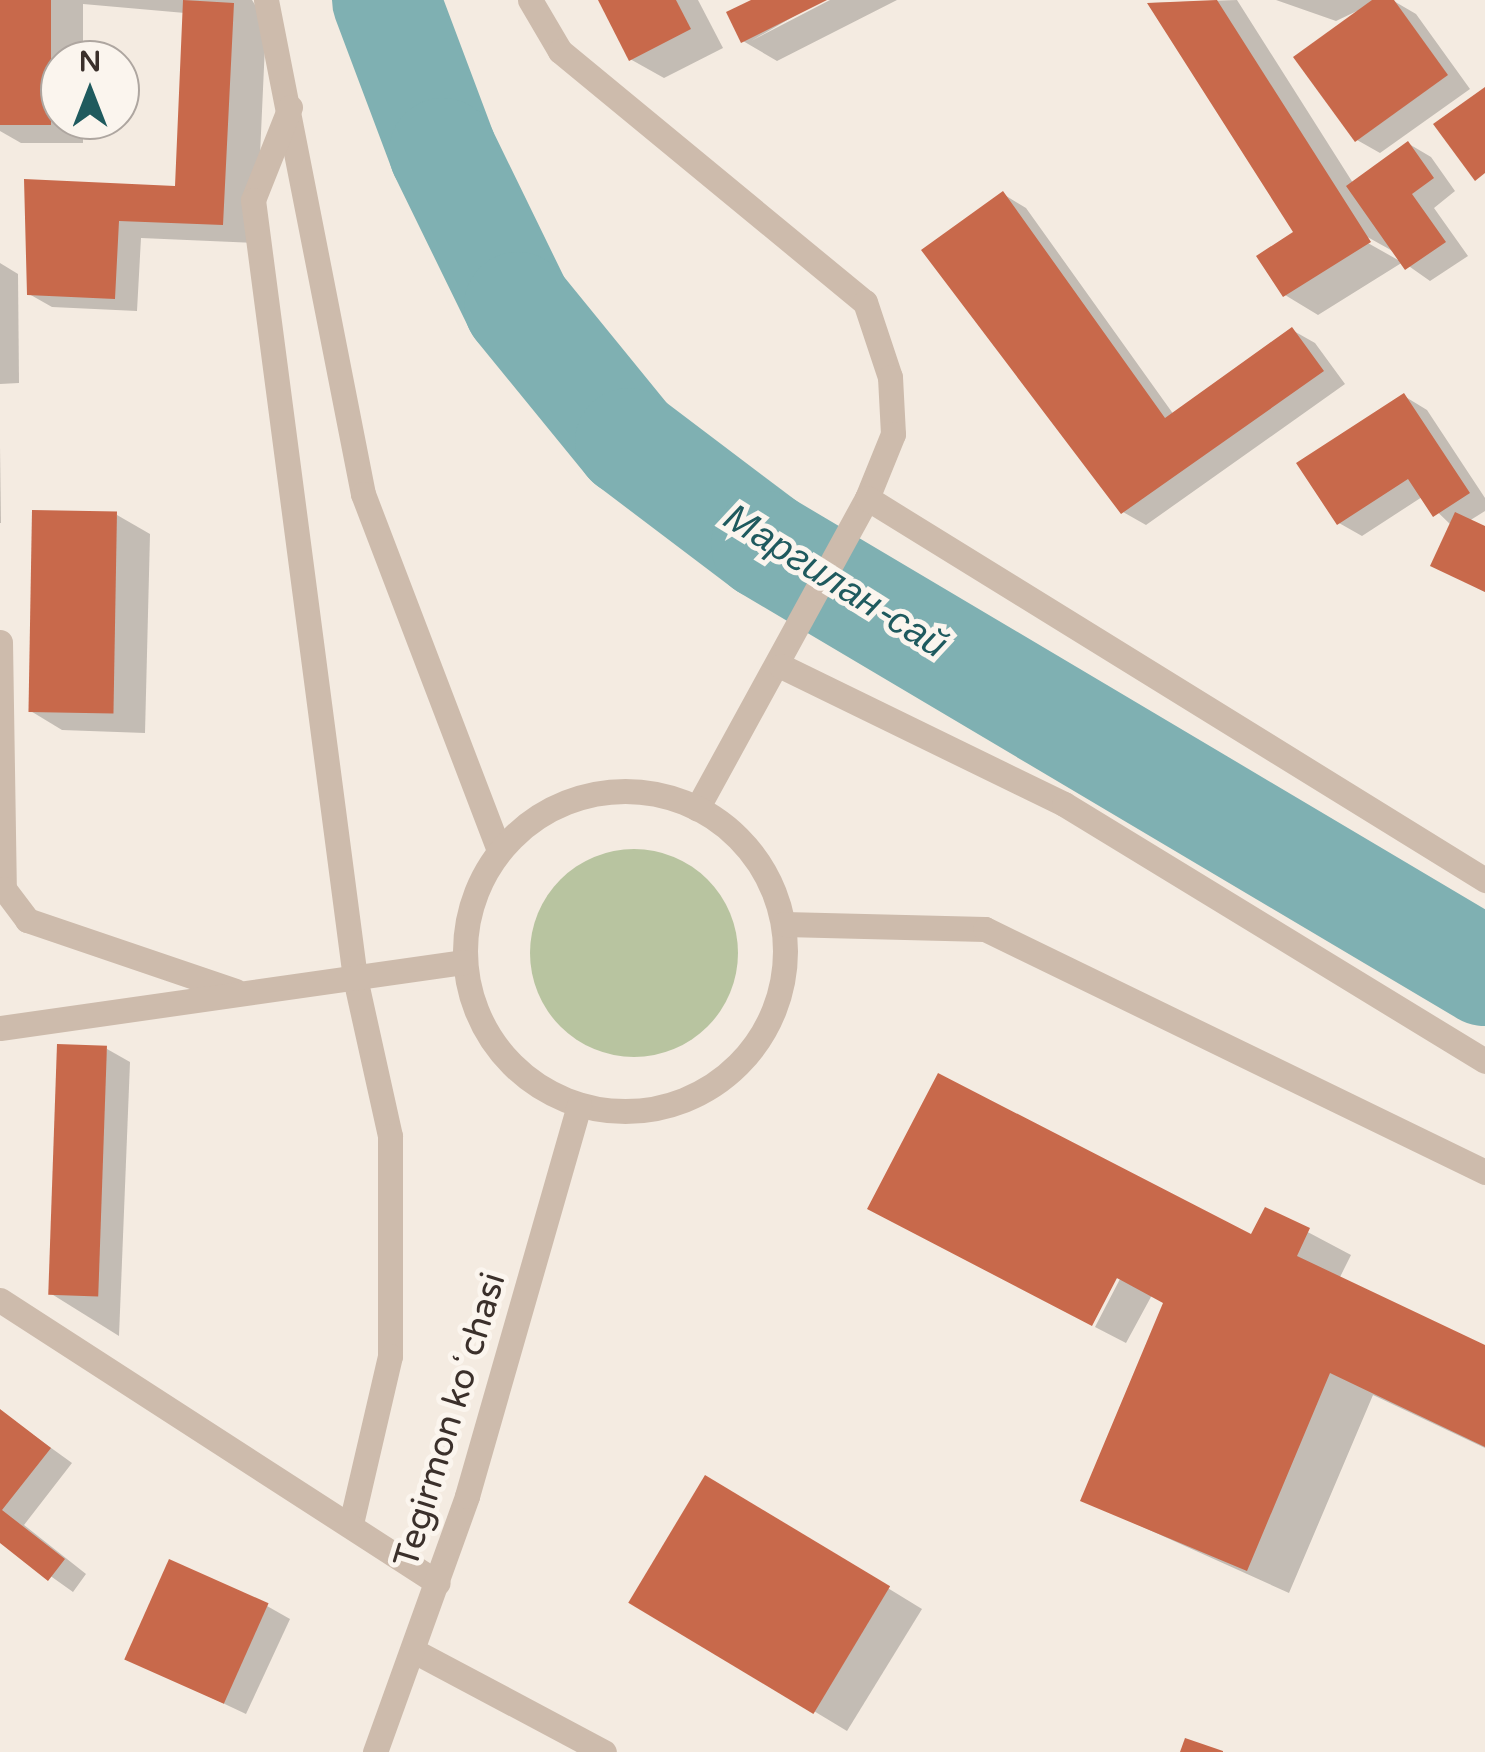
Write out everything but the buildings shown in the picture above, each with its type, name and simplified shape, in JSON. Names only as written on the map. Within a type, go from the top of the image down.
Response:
[{"type":"street","points":[[266,0],[363,494],[499,850]]},
{"type":"street","points":[[530,0],[560,51],[865,302],[890,376],[892,434],[867,498],[780,666],[698,808]]},
{"type":"street","points":[[290,108],[254,200],[355,978],[390,1136],[390,1356],[351,1524]]},
{"type":"street","points":[[867,498],[1485,880]]},
{"type":"street","points":[[0,642],[4,889],[27,920],[235,991]]},
{"type":"street","points":[[780,666],[1064,804],[1485,1061]]},
{"type":"street","points":[[627,791],[698,808],[754,855],[784,924],[780,996],[744,1058],[685,1100],[650,1110],[579,1105],[499,1051],[464,962],[471,903],[499,850],[557,806],[591,794],[627,791]]},
{"type":"street","points":[[784,924],[985,928],[1485,1172]]},
{"type":"street","points":[[0,1028],[235,991],[464,962]]},
{"type":"street","name":"Tegirmon koʻchasi","points":[[375,1752],[438,1582],[579,1105]]},
{"type":"street","points":[[0,1300],[438,1582]]},
{"type":"street","points":[[414,1651],[604,1752]]},
{"type":"green space","points":[[634,849],[674,857],[707,880],[730,913],[738,953],[730,993],[707,1026],[674,1049],[634,1057],[594,1049],[561,1026],[538,993],[530,953],[538,913],[561,880],[594,857]]},
{"type":"waterway","name":"Маргилан-сай","points":[[386,0],[443,152],[518,306],[629,442],[765,545],[1485,972]]}]
